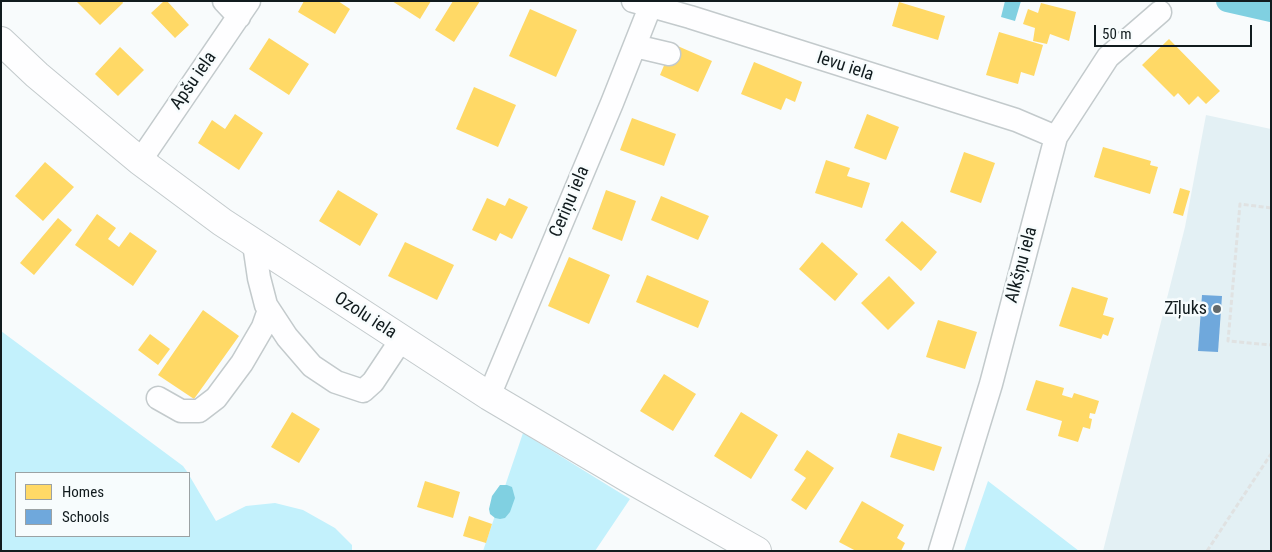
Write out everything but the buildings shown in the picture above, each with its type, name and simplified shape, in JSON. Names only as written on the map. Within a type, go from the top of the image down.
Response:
[{"type":"main road","name":"Ozolu iela","points":[[1,40],[37,76],[140,161],[254,244],[489,396],[757,551]]},
{"type":"street","name":"Ceriņu iela","points":[[489,396],[635,46],[641,4]]},
{"type":"street","name":"Ievu iela","points":[[641,4],[690,17],[998,114],[1056,137]]},
{"type":"street","name":"Apšu iela","points":[[140,161],[238,6]]},
{"type":"street","name":"Alkšņu iela","points":[[940,551],[991,384],[1056,137],[1108,57],[1160,12]]},
{"type":"street","points":[[635,46],[669,54]]},
{"type":"street","points":[[254,244],[259,278],[266,305],[287,337],[312,366],[336,382],[363,391],[373,382],[401,340]]},
{"type":"street","points":[[158,398],[181,411],[199,411],[216,398],[242,363],[263,327],[269,310]]},
{"type":"path","points":[[1271,208],[1240,204],[1228,341],[1271,345]]},
{"type":"path","points":[[1207,551],[1271,454]]},
{"type":"shaded area","points":[[1005,1],[1021,1],[1015,21],[1001,17]]},
{"type":"shaded area","name":"Zīļuks","points":[[1206,115],[1271,129],[1271,551],[1103,551],[1185,227]]},
{"type":"shaded area","points":[[1,331],[183,466],[187,472],[15,472],[15,537],[190,537],[190,477],[216,521],[246,506],[275,503],[303,510],[335,528],[352,545],[352,551],[1,551]]},
{"type":"shaded area","points":[[523,433],[630,499],[595,551],[483,551]]},
{"type":"shaded area","points":[[988,481],[1079,551],[964,551]]},
{"type":"shaded area","points":[[500,485],[512,487],[515,498],[510,512],[505,518],[500,519],[490,514],[489,509],[492,496]]},
{"type":"waterway","points":[[1227,1],[1271,11]]},
{"type":"place","name":"Zīļuks","points":[[1217,309]]}]
